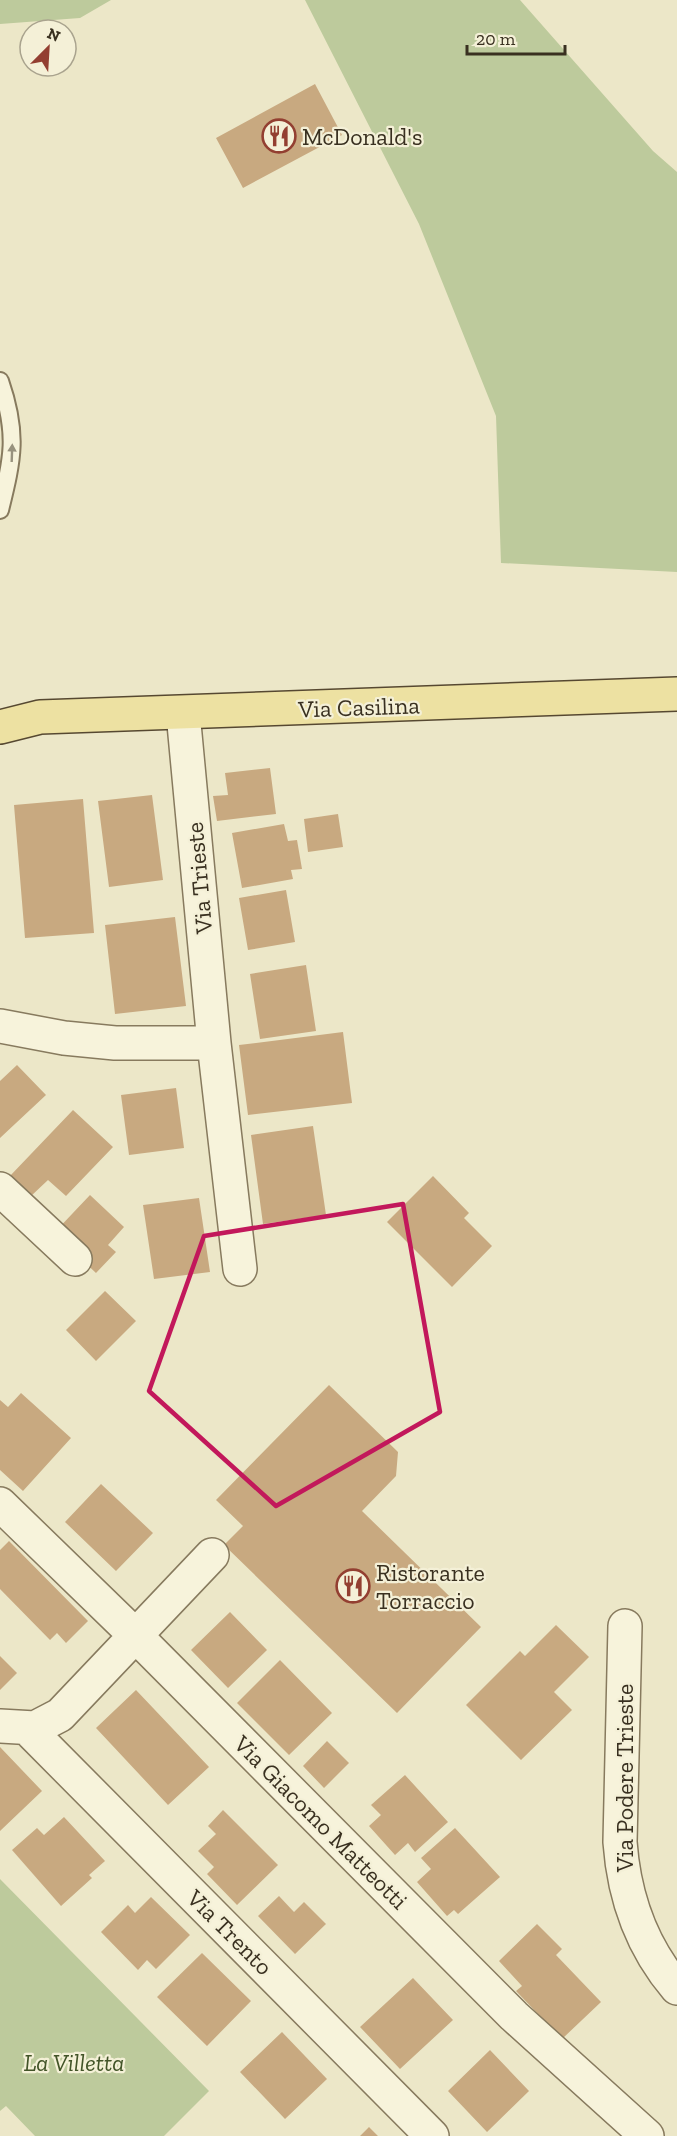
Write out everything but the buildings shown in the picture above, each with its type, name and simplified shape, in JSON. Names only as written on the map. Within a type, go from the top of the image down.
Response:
[{"type":"main road","name":"Via Casilina","points":[[0,707],[16,714],[40,717],[677,694]]},
{"type":"main road","name":"Via Casilina","points":[[0,727],[40,717]]},
{"type":"street","name":"Via Trieste","points":[[183,713],[214,1043],[240,1269]]},
{"type":"street","points":[[0,1026],[64,1038],[115,1043],[214,1043]]},
{"type":"street","points":[[0,1189],[75,1259]]},
{"type":"street","name":"Via Giacomo Matteotti","points":[[0,1504],[136,1636],[514,2016],[647,2136]]},
{"type":"street","name":"Via Trento","points":[[14,1727],[45,1725],[60,1715],[212,1555]]},
{"type":"street","name":"Via Podere Trieste","points":[[625,1626],[620,1842],[623,1874],[629,1902],[642,1934],[661,1968],[677,1989]]},
{"type":"street","name":"Via Trento","points":[[14,1727],[432,2136]]},
{"type":"lane","points":[[0,381],[13,429],[12,462],[0,510]]},
{"type":"highlighted area","points":[[403,1204],[440,1412],[276,1506],[149,1391],[204,1236]]},
{"type":"green space","points":[[0,0],[111,0],[80,18],[18,18],[18,23],[0,24]]},
{"type":"green space","points":[[305,0],[520,0],[653,151],[677,172],[677,572],[501,563],[496,416],[419,224]]},
{"type":"green space","name":"La Villetta","points":[[0,1879],[209,2091],[164,2136],[35,2136],[6,2106],[0,2111]]},
{"type":"place","name":"McDonald's","points":[[279,136]]},
{"type":"place","name":"Ristorante Torraccio","points":[[353,1586]]}]
